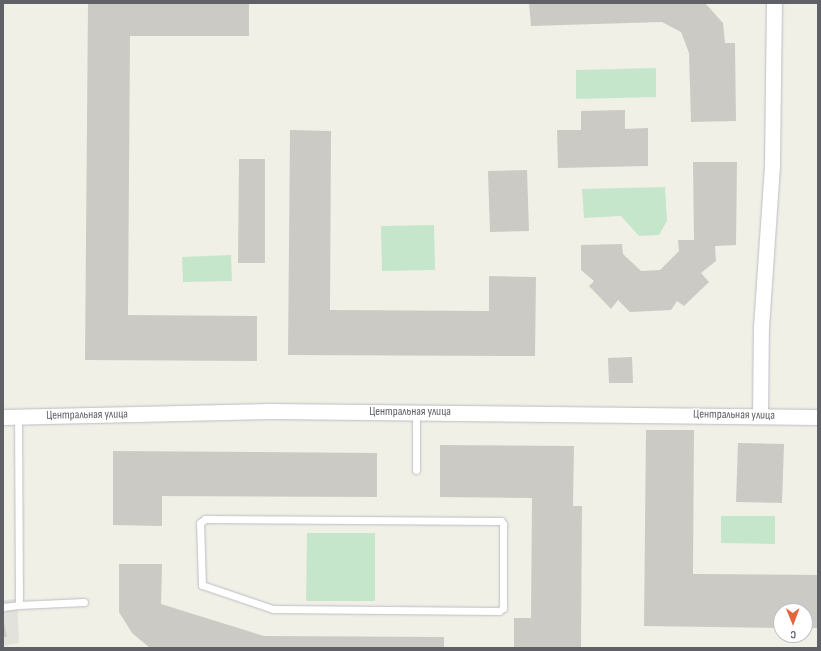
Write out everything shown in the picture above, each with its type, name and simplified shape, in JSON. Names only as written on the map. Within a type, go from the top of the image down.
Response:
[{"type":"street","points":[[760,416],[760,327],[772,164],[774,3]]},
{"type":"street","name":"Центральная улица","points":[[3,417],[270,411],[818,417]]},
{"type":"lane","points":[[416,412],[416,470]]},
{"type":"lane","points":[[18,417],[20,605]]},
{"type":"lane","points":[[205,519],[409,520],[502,522],[501,610],[273,609],[206,588],[201,583],[200,523],[205,519]]},
{"type":"lane","points":[[3,607],[84,602]]},
{"type":"shaded area","points":[[17,599],[19,643],[3,646],[3,600]]},
{"type":"green space","points":[[656,68],[656,97],[576,99],[576,70]]},
{"type":"green space","points":[[665,187],[667,221],[659,235],[639,236],[621,216],[584,218],[582,189]]},
{"type":"green space","points":[[434,225],[435,270],[382,271],[381,226]]},
{"type":"green space","points":[[231,255],[232,281],[183,282],[182,257]]},
{"type":"green space","points":[[721,516],[775,516],[775,544],[721,543]]},
{"type":"green space","points":[[307,533],[375,533],[375,601],[306,601]]},
{"type":"building","points":[[88,3],[249,3],[249,36],[130,36],[128,315],[257,316],[257,361],[85,360]]},
{"type":"building","points":[[529,3],[705,3],[723,23],[725,43],[735,43],[736,121],[691,122],[689,53],[681,32],[662,22],[531,26]]},
{"type":"building","points":[[625,110],[625,129],[648,128],[648,166],[558,168],[557,130],[581,130],[581,111]]},
{"type":"building","points":[[290,130],[331,131],[330,310],[489,311],[489,276],[536,277],[535,356],[288,355]]},
{"type":"building","points":[[239,159],[265,159],[265,263],[238,263]]},
{"type":"building","points":[[693,162],[737,162],[736,245],[715,246],[716,261],[701,273],[709,282],[684,306],[677,301],[671,310],[630,312],[618,300],[611,309],[589,286],[594,281],[581,270],[581,245],[622,244],[623,254],[641,271],[660,270],[679,251],[678,240],[694,240]]},
{"type":"building","points":[[527,170],[529,231],[490,232],[488,171]]},
{"type":"building","points":[[632,357],[633,383],[609,383],[608,358]]},
{"type":"building","points":[[646,430],[694,430],[693,574],[818,575],[818,628],[813,628],[813,603],[773,603],[773,628],[644,626]]},
{"type":"building","points":[[738,443],[784,444],[782,503],[736,502]]},
{"type":"building","points":[[440,445],[574,446],[573,506],[582,506],[581,648],[514,648],[514,618],[531,618],[532,498],[440,497]]},
{"type":"building","points":[[113,451],[377,453],[377,497],[162,496],[162,526],[113,525]]},
{"type":"building","points":[[119,564],[162,564],[161,604],[264,636],[444,637],[444,648],[150,648],[132,633],[119,612]]},
{"type":"building","points":[[3,618],[7,637],[3,637]]}]
